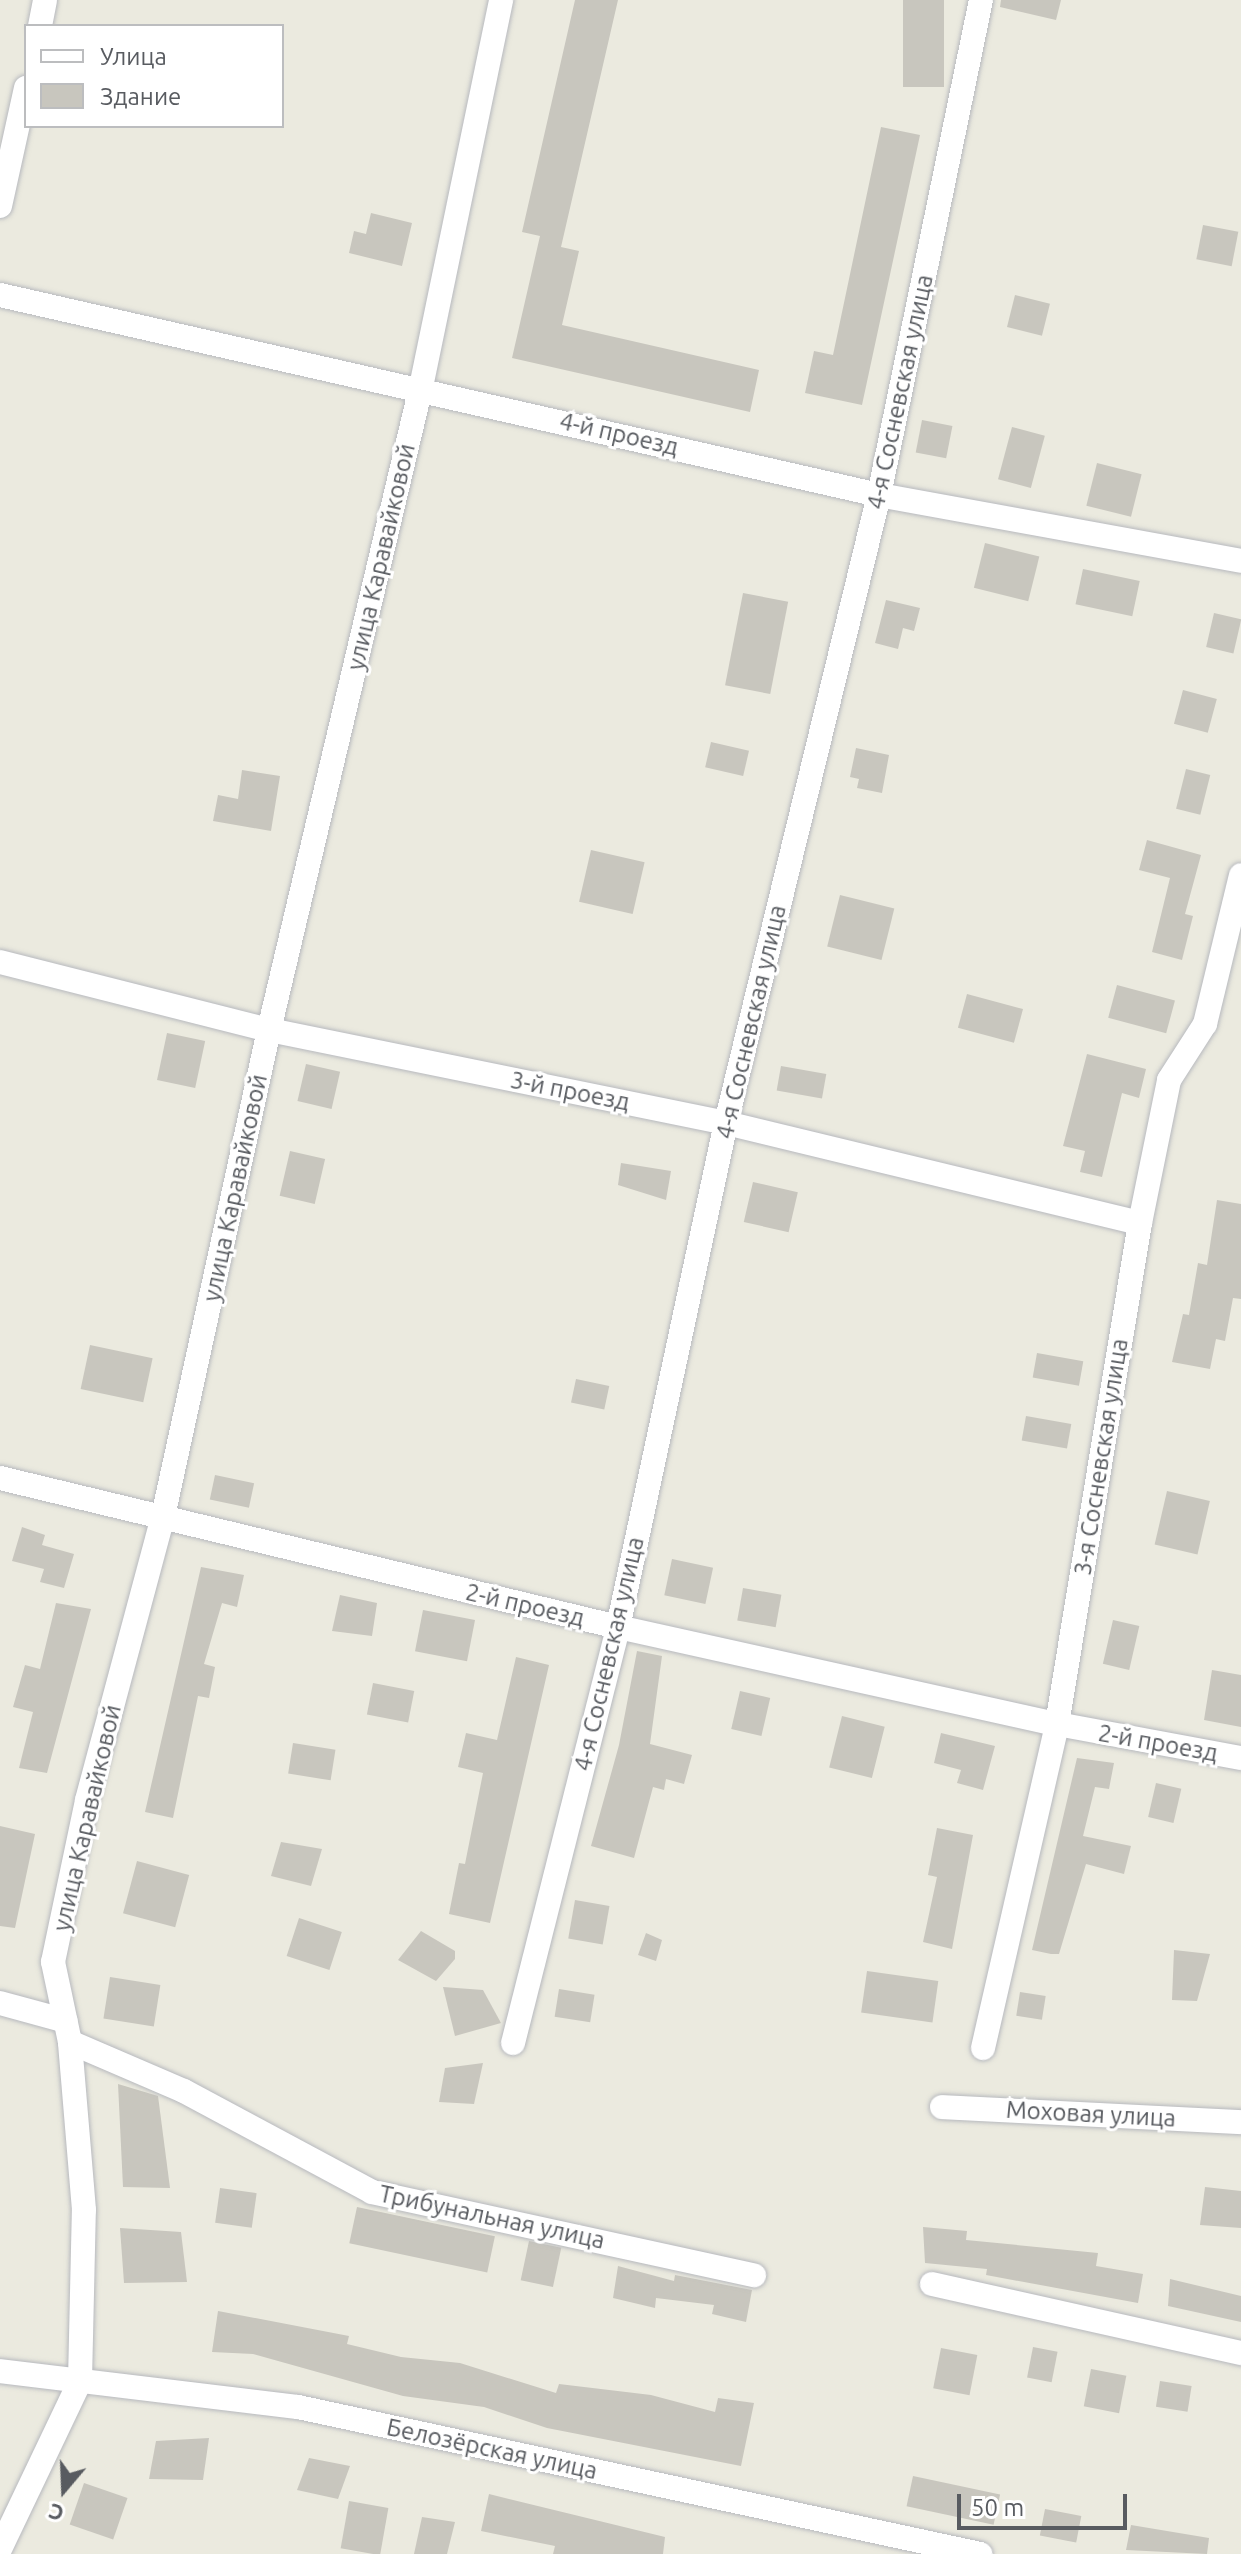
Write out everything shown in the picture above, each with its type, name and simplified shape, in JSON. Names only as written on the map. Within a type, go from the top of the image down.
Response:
[{"type":"street","points":[[40,24],[45,0]]},
{"type":"street","name":"улица Каравайковой","points":[[80,2381],[84,2210],[68,2032],[53,1962],[87,1800],[162,1521],[269,1030],[421,387],[501,0]]},
{"type":"street","name":"4-я Сосневская улица","points":[[513,2043],[618,1627],[726,1123],[879,495],[981,0]]},
{"type":"street","points":[[0,206],[24,97]]},
{"type":"street","name":"4-й проезд","points":[[0,295],[421,387],[879,495],[1241,561]]},
{"type":"street","name":"3-я Сосневская улица","points":[[983,2048],[1057,1724],[1140,1223],[1169,1080],[1205,1024],[1241,875]]},
{"type":"street","name":"3-й проезд","points":[[0,962],[269,1030],[726,1123],[1140,1223]]},
{"type":"street","name":"2-й проезд","points":[[0,1478],[162,1521],[618,1627],[1057,1724],[1241,1758]]},
{"type":"street","name":"Трибунальная улица","points":[[0,2003],[68,2032],[372,2192],[754,2275]]},
{"type":"street","name":"Моховая улица","points":[[942,2107],[1241,2122]]},
{"type":"street","points":[[932,2284],[1241,2353]]},
{"type":"street","name":"Белозёрская улица","points":[[0,2371],[298,2407],[980,2554]]},
{"type":"street","points":[[0,2549],[80,2381]]},
{"type":"building","points":[[575,0],[618,0],[561,247],[579,251],[562,325],[759,370],[750,412],[512,358],[540,236],[522,232]]},
{"type":"building","points":[[903,0],[944,0],[944,87],[903,87]]},
{"type":"building","points":[[1001,0],[1061,0],[1056,20],[1000,7]]},
{"type":"building","points":[[881,127],[920,135],[862,405],[805,393],[814,351],[833,355]]},
{"type":"building","points":[[371,213],[412,223],[402,266],[349,253],[354,231],[366,234]]},
{"type":"building","points":[[1203,225],[1238,232],[1232,266],[1196,259]]},
{"type":"building","points":[[1015,295],[1050,304],[1042,336],[1007,327]]},
{"type":"building","points":[[922,420],[952,426],[946,458],[916,452]]},
{"type":"building","points":[[1012,427],[1045,436],[1031,488],[998,479]]},
{"type":"building","points":[[1097,463],[1142,474],[1131,517],[1086,506]]},
{"type":"building","points":[[985,543],[1039,557],[1028,601],[974,588]]},
{"type":"building","points":[[1083,569],[1140,581],[1132,616],[1076,604]]},
{"type":"building","points":[[743,593],[788,602],[770,694],[725,685]]},
{"type":"building","points":[[886,600],[920,608],[914,631],[903,628],[898,649],[875,643]]},
{"type":"building","points":[[1214,613],[1241,619],[1233,653],[1206,647]]},
{"type":"building","points":[[1183,690],[1217,699],[1208,733],[1174,724]]},
{"type":"building","points":[[711,742],[749,751],[743,776],[705,767]]},
{"type":"building","points":[[856,748],[889,755],[882,793],[857,788],[859,779],[850,777]]},
{"type":"building","points":[[1186,769],[1210,775],[1200,815],[1176,809]]},
{"type":"building","points":[[242,770],[280,776],[271,831],[213,821],[218,795],[238,799]]},
{"type":"building","points":[[1147,840],[1201,855],[1185,914],[1193,916],[1182,960],[1152,952],[1170,878],[1139,870]]},
{"type":"building","points":[[591,850],[645,862],[633,914],[579,902]]},
{"type":"building","points":[[840,895],[894,909],[882,960],[827,946]]},
{"type":"building","points":[[1117,985],[1175,1001],[1166,1033],[1108,1018]]},
{"type":"building","points":[[967,994],[1023,1009],[1014,1043],[958,1028]]},
{"type":"building","points":[[167,1033],[205,1041],[195,1088],[157,1080]]},
{"type":"building","points":[[1087,1054],[1146,1069],[1139,1098],[1122,1093],[1102,1177],[1080,1172],[1085,1151],[1063,1146]]},
{"type":"building","points":[[306,1064],[340,1072],[332,1109],[297,1101]]},
{"type":"building","points":[[781,1066],[826,1074],[822,1099],[777,1091]]},
{"type":"building","points":[[290,1151],[325,1159],[315,1204],[280,1196]]},
{"type":"building","points":[[621,1163],[671,1171],[666,1200],[618,1185]]},
{"type":"building","points":[[753,1182],[798,1192],[789,1232],[744,1222]]},
{"type":"building","points":[[1217,1200],[1241,1204],[1241,1299],[1233,1298],[1225,1341],[1216,1339],[1210,1369],[1172,1362],[1183,1314],[1189,1315],[1198,1263],[1207,1265]]},
{"type":"building","points":[[90,1345],[153,1358],[143,1402],[81,1389]]},
{"type":"building","points":[[1037,1353],[1083,1361],[1079,1386],[1033,1378]]},
{"type":"building","points":[[576,1379],[609,1386],[604,1410],[571,1402]]},
{"type":"building","points":[[1026,1416],[1071,1424],[1067,1449],[1022,1441]]},
{"type":"building","points":[[215,1475],[254,1483],[249,1508],[210,1499]]},
{"type":"building","points":[[1167,1491],[1210,1501],[1197,1554],[1155,1545]]},
{"type":"building","points":[[22,1527],[45,1535],[42,1545],[74,1554],[64,1588],[40,1582],[44,1569],[12,1561]]},
{"type":"building","points":[[672,1559],[713,1568],[705,1604],[664,1595]]},
{"type":"building","points":[[201,1567],[244,1575],[237,1607],[222,1603],[204,1664],[215,1667],[209,1698],[198,1696],[173,1818],[145,1812]]},
{"type":"building","points":[[743,1588],[781,1595],[776,1627],[737,1620]]},
{"type":"building","points":[[340,1595],[377,1603],[372,1636],[332,1631]]},
{"type":"building","points":[[56,1603],[91,1609],[47,1773],[19,1768],[33,1712],[13,1707],[25,1665],[40,1669]]},
{"type":"building","points":[[423,1610],[475,1620],[467,1661],[415,1651]]},
{"type":"building","points":[[1113,1620],[1139,1626],[1129,1670],[1103,1664]]},
{"type":"building","points":[[637,1651],[662,1656],[650,1744],[692,1755],[684,1784],[666,1779],[664,1790],[653,1787],[634,1858],[591,1846],[619,1745]]},
{"type":"building","points":[[516,1657],[549,1665],[490,1923],[449,1914],[459,1863],[465,1864],[483,1773],[458,1767],[466,1733],[497,1740]]},
{"type":"building","points":[[1212,1670],[1241,1675],[1241,1727],[1204,1720]]},
{"type":"building","points":[[373,1683],[414,1691],[408,1722],[367,1714]]},
{"type":"building","points":[[740,1691],[770,1698],[761,1736],[731,1729]]},
{"type":"building","points":[[842,1716],[885,1727],[872,1778],[829,1767]]},
{"type":"building","points":[[941,1733],[995,1746],[983,1790],[957,1783],[961,1770],[934,1763]]},
{"type":"building","points":[[293,1743],[335,1750],[331,1780],[288,1774]]},
{"type":"building","points":[[1077,1758],[1114,1763],[1109,1789],[1095,1787],[1083,1836],[1131,1846],[1124,1874],[1086,1864],[1059,1954],[1051,1954],[1032,1950]]},
{"type":"building","points":[[1156,1783],[1181,1789],[1173,1823],[1148,1817]]},
{"type":"building","points":[[0,1826],[35,1834],[15,1928],[0,1926]]},
{"type":"building","points":[[937,1828],[973,1835],[952,1949],[923,1942],[937,1877],[928,1875]]},
{"type":"building","points":[[281,1842],[322,1849],[311,1886],[271,1876]]},
{"type":"building","points":[[137,1861],[189,1875],[175,1927],[123,1913]]},
{"type":"building","points":[[575,1900],[609,1906],[603,1944],[568,1938]]},
{"type":"building","points":[[299,1918],[342,1932],[329,1970],[287,1956]]},
{"type":"building","points":[[421,1931],[455,1951],[455,1959],[436,1981],[398,1960]]},
{"type":"building","points":[[646,1933],[662,1940],[656,1961],[638,1955]]},
{"type":"building","points":[[1174,1950],[1210,1954],[1197,2001],[1172,2000]]},
{"type":"building","points":[[867,1971],[938,1981],[932,2023],[861,2013]]},
{"type":"building","points":[[110,1977],[160,1985],[154,2026],[103,2018]]},
{"type":"building","points":[[443,1987],[483,1990],[501,2023],[455,2036]]},
{"type":"building","points":[[559,1989],[595,1995],[590,2022],[555,2017]]},
{"type":"building","points":[[1020,1992],[1046,1996],[1042,2020],[1016,2016]]},
{"type":"building","points":[[483,2063],[474,2104],[439,2102],[445,2068]]},
{"type":"building","points":[[118,2084],[158,2096],[170,2188],[123,2187]]},
{"type":"building","points":[[1205,2187],[1241,2191],[1241,2228],[1200,2225]]},
{"type":"building","points":[[220,2188],[257,2193],[252,2228],[215,2223]]},
{"type":"building","points":[[357,2207],[495,2236],[487,2273],[349,2243]]},
{"type":"building","points":[[923,2227],[967,2231],[966,2240],[1098,2253],[1096,2266],[1143,2274],[1138,2303],[986,2275],[987,2269],[925,2263]]},
{"type":"building","points":[[120,2228],[181,2232],[187,2282],[124,2283]]},
{"type":"building","points":[[529,2241],[561,2248],[553,2287],[521,2280]]},
{"type":"building","points":[[618,2266],[674,2281],[675,2275],[752,2290],[746,2322],[712,2314],[714,2305],[656,2298],[655,2308],[613,2298]]},
{"type":"building","points":[[1170,2279],[1241,2296],[1241,2322],[1168,2306]]},
{"type":"building","points":[[218,2311],[349,2336],[347,2344],[401,2357],[460,2363],[556,2393],[559,2384],[651,2395],[715,2412],[718,2398],[754,2403],[741,2466],[547,2428],[484,2407],[403,2396],[253,2354],[212,2352]]},
{"type":"building","points":[[1033,2347],[1058,2352],[1052,2382],[1027,2377]]},
{"type":"building","points":[[941,2348],[977,2355],[969,2395],[933,2388]]},
{"type":"building","points":[[1091,2369],[1126,2376],[1119,2413],[1084,2406]]},
{"type":"building","points":[[1160,2381],[1192,2386],[1188,2412],[1156,2407]]},
{"type":"building","points":[[209,2438],[203,2480],[149,2479],[156,2441]]},
{"type":"building","points":[[309,2458],[350,2466],[338,2499],[297,2490]]},
{"type":"building","points":[[913,2476],[1000,2495],[994,2525],[907,2506]]},
{"type":"building","points":[[84,2483],[127,2498],[113,2540],[70,2525]]},
{"type":"building","points":[[489,2494],[665,2537],[663,2554],[553,2554],[555,2546],[481,2531]]},
{"type":"building","points":[[349,2501],[388,2508],[380,2554],[341,2548]]},
{"type":"building","points":[[1045,2509],[1081,2516],[1076,2543],[1040,2536]]},
{"type":"building","points":[[422,2517],[455,2522],[447,2554],[414,2554]]},
{"type":"building","points":[[1131,2525],[1209,2538],[1207,2554],[1126,2550]]}]
